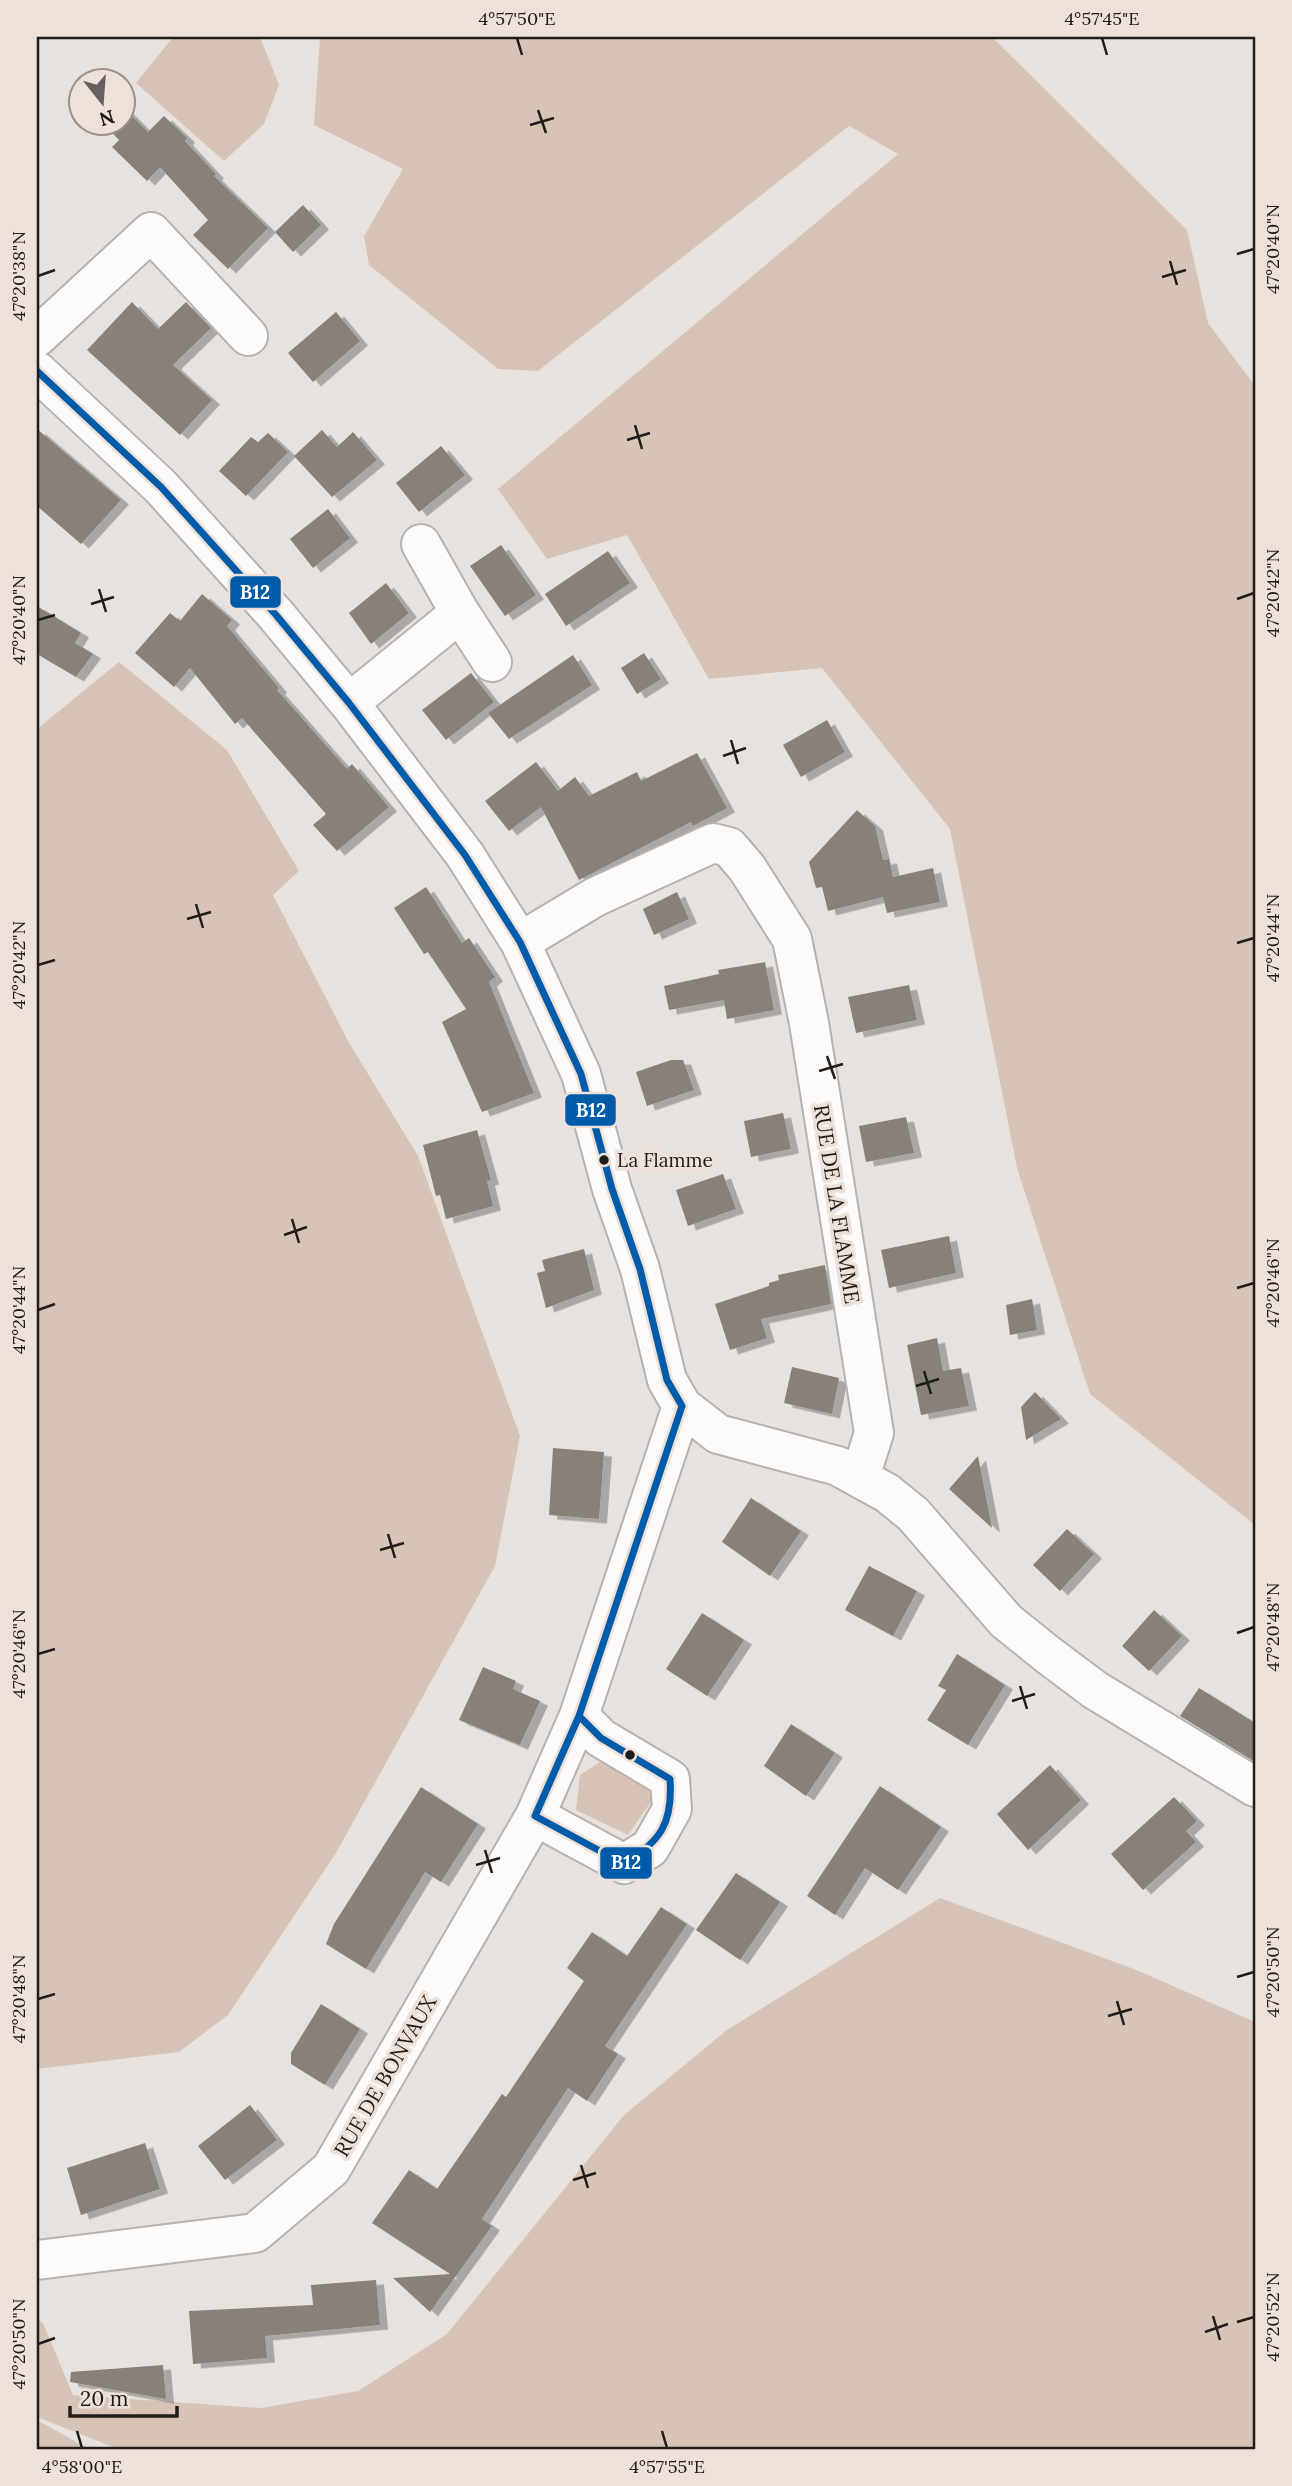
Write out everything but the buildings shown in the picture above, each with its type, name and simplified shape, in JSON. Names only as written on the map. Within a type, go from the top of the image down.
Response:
[{"type":"street","points":[[37,337],[151,232],[248,336]]},
{"type":"street","points":[[37,371],[160,486],[276,615],[349,703],[465,855],[520,942],[581,1074],[612,1189],[640,1269],[667,1380],[682,1406],[718,1434],[838,1465],[860,1477],[913,1514],[1006,1621],[1048,1654],[1095,1690],[1255,1787]]},
{"type":"street","points":[[421,544],[460,613],[492,662]]},
{"type":"street","points":[[349,703],[460,613]]},
{"type":"street","name":"RUE DE LA FLAMME","points":[[520,942],[595,897],[713,843],[729,847],[753,878],[792,939],[809,1023],[873,1422],[874,1433],[860,1477]]},
{"type":"street","name":"RUE DE BONVAUX","points":[[37,2260],[255,2233],[331,2169],[535,1816],[579,1716],[682,1406]]},
{"type":"street","points":[[535,1816],[624,1864],[650,1848],[672,1809],[670,1779],[601,1738],[579,1716]]},
{"type":"shaded area","points":[[173,37],[260,37],[279,85],[264,124],[224,161],[136,83]]},
{"type":"shaded area","points":[[320,37],[992,37],[1187,230],[1208,323],[1255,386],[1255,1525],[1090,1394],[1017,1168],[950,829],[822,668],[709,679],[627,535],[547,559],[498,489],[898,154],[849,126],[538,371],[498,369],[369,265],[364,236],[403,169],[314,125]]},
{"type":"shaded area","points":[[119,662],[227,750],[299,871],[273,895],[348,1041],[418,1156],[520,1436],[495,1566],[336,1853],[228,2015],[179,2052],[37,2069],[37,729]]},
{"type":"shaded area","points":[[609,1756],[653,1785],[653,1799],[628,1835],[576,1810],[580,1775]]},
{"type":"shaded area","points":[[940,1898],[1134,1969],[1255,2022],[1255,2449],[118,2449],[37,2417],[37,2320],[43,2323],[73,2395],[261,2408],[358,2391],[447,2334],[624,2115],[727,2030]]},
{"type":"shaded area","points":[[37,2420],[89,2449],[37,2449]]},
{"type":"transit line","name":"B12","points":[[37,371],[161,487],[276,615],[349,703],[465,855],[520,942],[581,1074],[612,1189],[640,1269],[667,1380],[682,1406]]},
{"type":"transit line","name":"B12","points":[[579,1716],[682,1406]]},
{"type":"transit line","name":"B12","points":[[579,1716],[601,1738],[670,1779],[669,1808],[662,1829],[656,1839],[624,1864],[535,1816],[579,1716]]},
{"type":"place","name":"La Flamme","points":[[604,1160]]}]
